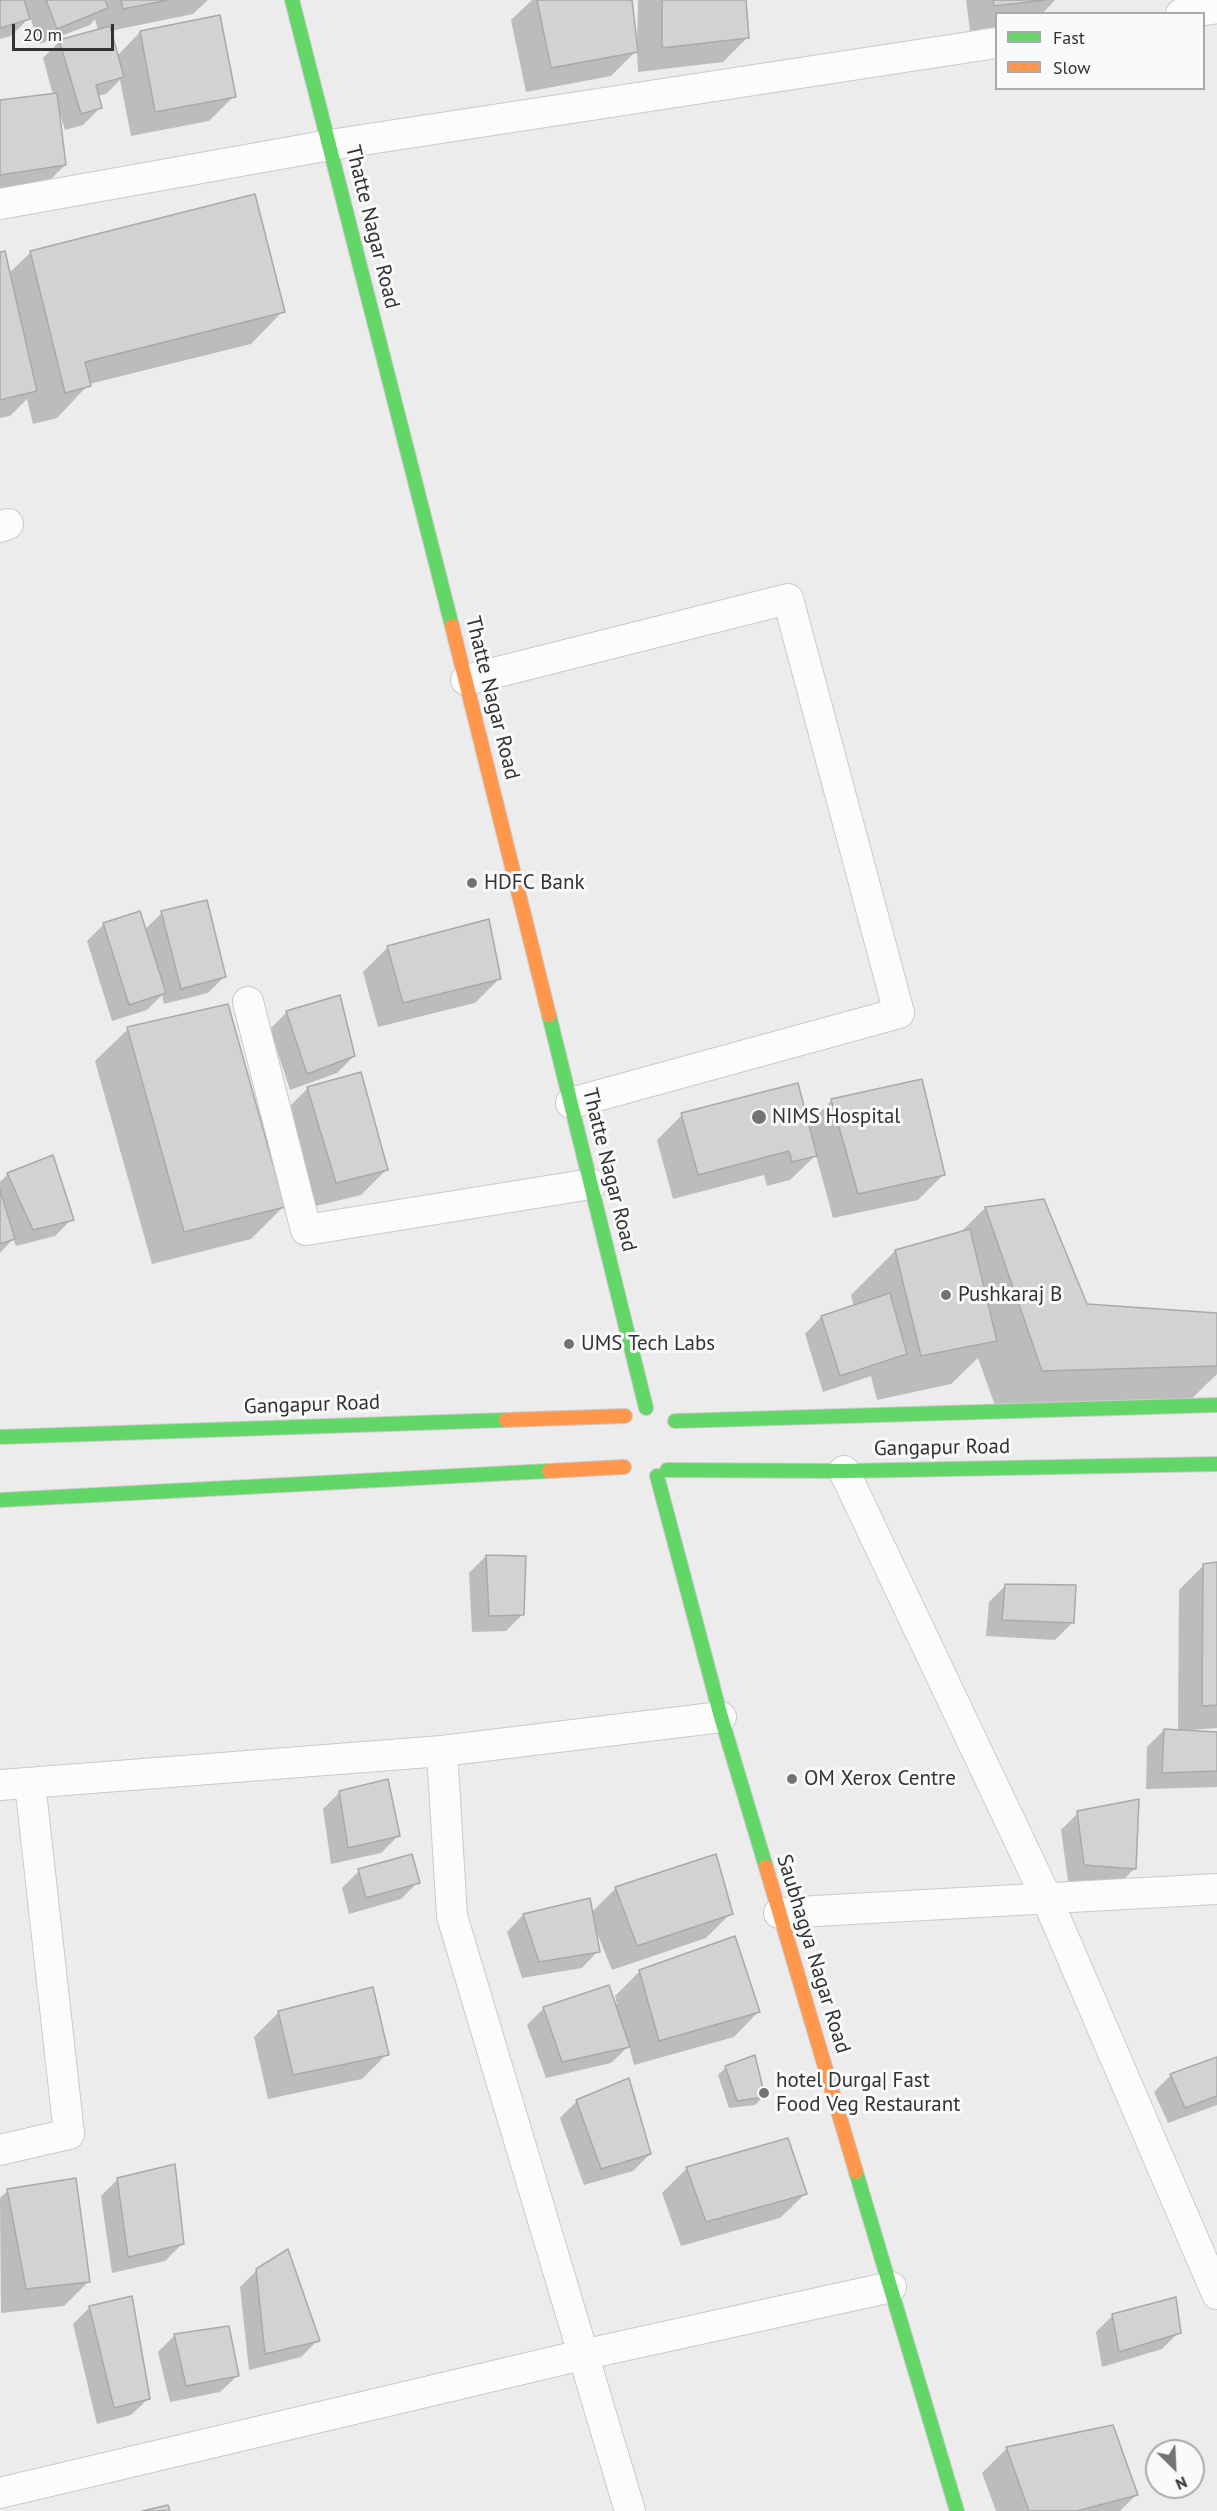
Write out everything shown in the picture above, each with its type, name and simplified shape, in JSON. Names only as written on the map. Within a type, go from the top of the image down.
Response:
[{"type":"street","name":"Thatte Nagar Road","points":[[292,0],[466,680],[591,1184],[665,1417]]},
{"type":"street","points":[[1193,12],[1217,8]]},
{"type":"street","points":[[0,204],[330,145],[995,43]]},
{"type":"street","points":[[466,680],[788,599],[898,1013],[571,1103]]},
{"type":"street","points":[[248,1002],[306,1230],[591,1184]]},
{"type":"street","name":"Gangapur Road","points":[[0,1437],[625,1416],[636,1410],[665,1417],[1217,1406]]},
{"type":"street","points":[[614,1436],[625,1416]]},
{"type":"street","points":[[641,1470],[675,1463],[680,1453]]},
{"type":"street","name":"Gangapur Road","points":[[0,1500],[641,1470],[844,1471],[1217,1464]]},
{"type":"street","name":"Saubhagya Nagar Road","points":[[641,1470],[721,1717],[957,2511]]},
{"type":"street","points":[[844,1471],[1047,1899],[1217,2294]]},
{"type":"street","points":[[0,1785],[442,1751],[721,1717]]},
{"type":"street","points":[[442,1751],[452,1916],[630,2511]]},
{"type":"street","points":[[0,2150],[69,2134],[30,1782]]},
{"type":"street","points":[[779,1913],[1217,1889]]},
{"type":"street","points":[[0,2493],[582,2355],[891,2287]]},
{"type":"building","points":[[0,0],[24,0],[30,19],[0,28]]},
{"type":"building","points":[[46,0],[105,0],[108,8],[57,29]]},
{"type":"building","points":[[121,0],[169,0],[123,9]]},
{"type":"building","points":[[537,0],[632,0],[638,52],[551,68]]},
{"type":"building","points":[[662,0],[746,0],[749,38],[662,48]]},
{"type":"building","points":[[993,0],[1046,0],[994,6]]},
{"type":"building","points":[[220,15],[236,97],[155,112],[140,31]]},
{"type":"building","points":[[110,26],[124,77],[96,85],[102,108],[81,114],[59,40]]},
{"type":"building","points":[[57,93],[66,165],[0,175],[0,100]]},
{"type":"building","points":[[255,194],[285,312],[85,362],[91,386],[65,393],[30,251]]},
{"type":"building","points":[[5,251],[37,391],[0,400],[0,252]]},
{"type":"building","points":[[207,900],[226,977],[181,989],[161,911]]},
{"type":"building","points":[[140,911],[166,993],[129,1005],[103,923]]},
{"type":"building","points":[[489,919],[501,979],[403,1003],[387,946]]},
{"type":"building","points":[[340,995],[355,1056],[307,1074],[286,1011]]},
{"type":"building","points":[[228,1004],[285,1207],[184,1232],[127,1027]]},
{"type":"building","points":[[361,1072],[388,1170],[336,1183],[307,1087]]},
{"type":"building","points":[[922,1079],[945,1175],[858,1194],[831,1099]]},
{"type":"building","points":[[798,1083],[817,1156],[792,1162],[789,1151],[698,1175],[681,1113]]},
{"type":"building","points":[[53,1155],[74,1220],[33,1230],[7,1173]]},
{"type":"building","points":[[0,1190],[15,1239],[0,1244]]},
{"type":"building","points":[[1044,1199],[1087,1304],[1217,1313],[1217,1366],[1042,1371],[985,1207]]},
{"type":"building","name":"Pushkaraj B","points":[[970,1229],[997,1341],[921,1356],[895,1250]]},
{"type":"building","points":[[890,1293],[907,1354],[840,1376],[821,1316]]},
{"type":"building","points":[[486,1555],[526,1556],[524,1615],[489,1616]]},
{"type":"building","points":[[1217,1562],[1217,1705],[1202,1706],[1203,1564]]},
{"type":"building","points":[[1005,1584],[1076,1585],[1074,1623],[1002,1620]]},
{"type":"building","points":[[1164,1729],[1217,1732],[1217,1771],[1162,1773]]},
{"type":"building","points":[[388,1779],[400,1836],[348,1848],[339,1791]]},
{"type":"building","points":[[1139,1799],[1136,1869],[1084,1865],[1077,1811]]},
{"type":"building","points":[[412,1854],[420,1883],[366,1898],[358,1869]]},
{"type":"building","points":[[716,1854],[733,1914],[637,1946],[615,1887]]},
{"type":"building","points":[[590,1898],[600,1952],[539,1962],[523,1914]]},
{"type":"building","points":[[735,1936],[760,2012],[659,2041],[639,1970]]},
{"type":"building","points":[[609,1985],[630,2047],[562,2062],[543,2007]]},
{"type":"building","points":[[373,1987],[389,2055],[293,2075],[278,2011]]},
{"type":"building","points":[[755,2055],[765,2097],[737,2101],[725,2066]]},
{"type":"building","points":[[1217,2057],[1217,2096],[1185,2108],[1170,2074]]},
{"type":"building","points":[[629,2078],[651,2154],[601,2169],[576,2100]]},
{"type":"building","points":[[788,2138],[807,2194],[706,2222],[686,2167]]},
{"type":"building","points":[[175,2164],[184,2244],[128,2257],[117,2178]]},
{"type":"building","points":[[76,2178],[90,2282],[26,2289],[7,2189]]},
{"type":"building","points":[[288,2249],[320,2341],[265,2354],[256,2269]]},
{"type":"building","points":[[132,2296],[150,2399],[114,2408],[89,2306]]},
{"type":"building","points":[[1176,2297],[1181,2333],[1119,2352],[1112,2314]]},
{"type":"building","points":[[229,2326],[239,2376],[186,2386],[174,2334]]},
{"type":"building","points":[[1113,2425],[1138,2495],[1077,2511],[1029,2511],[1006,2447]]},
{"type":"building","points":[[168,2505],[170,2511],[142,2511]]},
{"type":"traffic: fast","points":[[292,0],[452,626]]},
{"type":"traffic: fast","points":[[549,1015],[646,1408]]},
{"type":"traffic: fast","points":[[675,1421],[1217,1405]]},
{"type":"traffic: fast","points":[[0,1437],[506,1420]]},
{"type":"traffic: fast","points":[[667,1470],[844,1471],[1217,1464]]},
{"type":"traffic: fast","points":[[0,1500],[549,1471]]},
{"type":"traffic: fast","points":[[657,1476],[721,1717],[766,1867]]},
{"type":"traffic: fast","points":[[856,2172],[957,2511]]},
{"type":"traffic: slow","points":[[452,626],[549,1015]]},
{"type":"traffic: slow","points":[[506,1420],[625,1416]]},
{"type":"traffic: slow","points":[[549,1471],[624,1467]]},
{"type":"traffic: slow","points":[[766,1867],[856,2172]]},
{"type":"place","name":"HDFC Bank","points":[[472,883]]},
{"type":"place","name":"NIMS Hospital","points":[[759,1117]]},
{"type":"place","name":"Pushkaraj B","points":[[946,1295]]},
{"type":"place","name":"UMS Tech Labs","points":[[569,1344]]},
{"type":"place","name":"OM Xerox Centre","points":[[792,1779]]},
{"type":"place","name":"hotel Durga| Fast Food Veg Restaurant","points":[[764,2093]]}]
